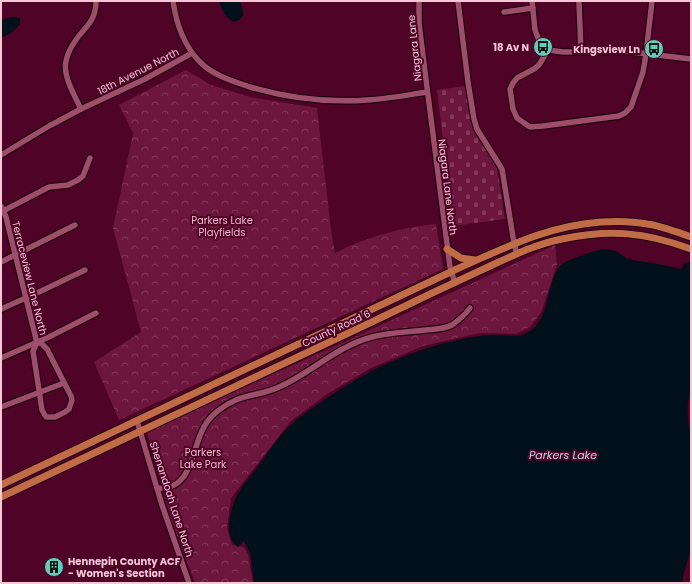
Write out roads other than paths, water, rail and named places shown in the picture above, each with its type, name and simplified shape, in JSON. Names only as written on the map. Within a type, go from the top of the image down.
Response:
[{"type":"main road","name":"County Road 6","points":[[2,484],[514,243],[577,224],[609,222],[647,224],[691,237]]},
{"type":"main road","name":"County Road 6","points":[[1,497],[532,247],[559,239],[604,233],[642,235],[664,240],[691,249]]},
{"type":"main road","points":[[447,249],[461,258],[477,260]]},
{"type":"street","points":[[81,109],[69,82],[66,60],[71,45],[94,17],[96,1]]},
{"type":"street","points":[[172,1],[181,33],[192,53]]},
{"type":"street","name":"Niagara Lane","points":[[419,1],[420,35],[427,92]]},
{"type":"street","points":[[458,1],[474,119],[477,129],[502,169],[517,254]]},
{"type":"street","points":[[532,1],[535,30],[541,44],[548,50],[563,52],[623,51],[691,59]]},
{"type":"street","points":[[548,50],[539,65],[517,78],[510,89],[513,109],[517,118],[530,126],[543,126],[618,116],[625,113],[631,107],[643,72],[652,1]]},
{"type":"street","points":[[579,3],[581,51]]},
{"type":"street","points":[[504,12],[533,8]]},
{"type":"street","name":"18th Avenue North","points":[[1,155],[49,126],[145,79],[192,53],[200,62],[220,76],[265,91],[314,100],[364,100],[427,92]]},
{"type":"street","name":"Niagara Lane North","points":[[427,92],[447,249],[451,272],[455,283]]},
{"type":"street","points":[[2,209],[49,187],[68,185],[78,180],[86,170],[90,158]]},
{"type":"street","name":"Terraceview Lane North","points":[[2,209],[16,255],[37,343],[41,343],[47,349],[64,383],[72,400],[69,409],[55,417],[46,417],[43,414],[39,393]]},
{"type":"street","points":[[1,262],[75,225]]},
{"type":"street","points":[[1,309],[85,270]]},
{"type":"street","points":[[157,488],[176,485],[183,479],[189,469],[198,439],[204,426],[212,416],[223,407],[236,400],[279,388],[338,351],[358,341],[372,336],[389,333],[441,329],[451,325],[463,316],[470,308]]},
{"type":"street","points":[[1,358],[37,343],[96,313]]},
{"type":"street","points":[[37,343],[33,351],[39,393]]},
{"type":"street","points":[[1,407],[64,383]]},
{"type":"street","name":"Shenandoah Lane North","points":[[137,421],[157,488],[189,583]]},
{"type":"water","points":[[219,1],[240,1],[243,16],[234,22],[224,13]]},
{"type":"water","points":[[12,17],[20,18],[20,24],[9,34],[1,37],[1,20]]},
{"type":"water","name":"Parkers Lake","points":[[605,249],[616,251],[626,258],[681,269],[685,263],[690,262],[691,264],[691,390],[688,400],[688,412],[691,434],[691,549],[682,583],[254,583],[250,553],[244,541],[238,547],[234,543],[229,532],[229,520],[236,498],[247,480],[274,444],[296,420],[335,392],[384,365],[418,351],[466,338],[489,335],[516,336],[525,334],[534,328],[540,321],[555,274],[560,266],[581,256]]},
{"type":"place","name":"18 Av N","points":[[543,47]]},
{"type":"place","name":"Kingsview Ln","points":[[654,49]]},
{"type":"place","name":"Hennepin County ACF - Women's Section","points":[[54,567]]},
{"type":"park label","name":"Parkers Lake Playfields","points":[[222,226]]},
{"type":"park label","name":"Parkers Lake Park","points":[[203,458]]}]
